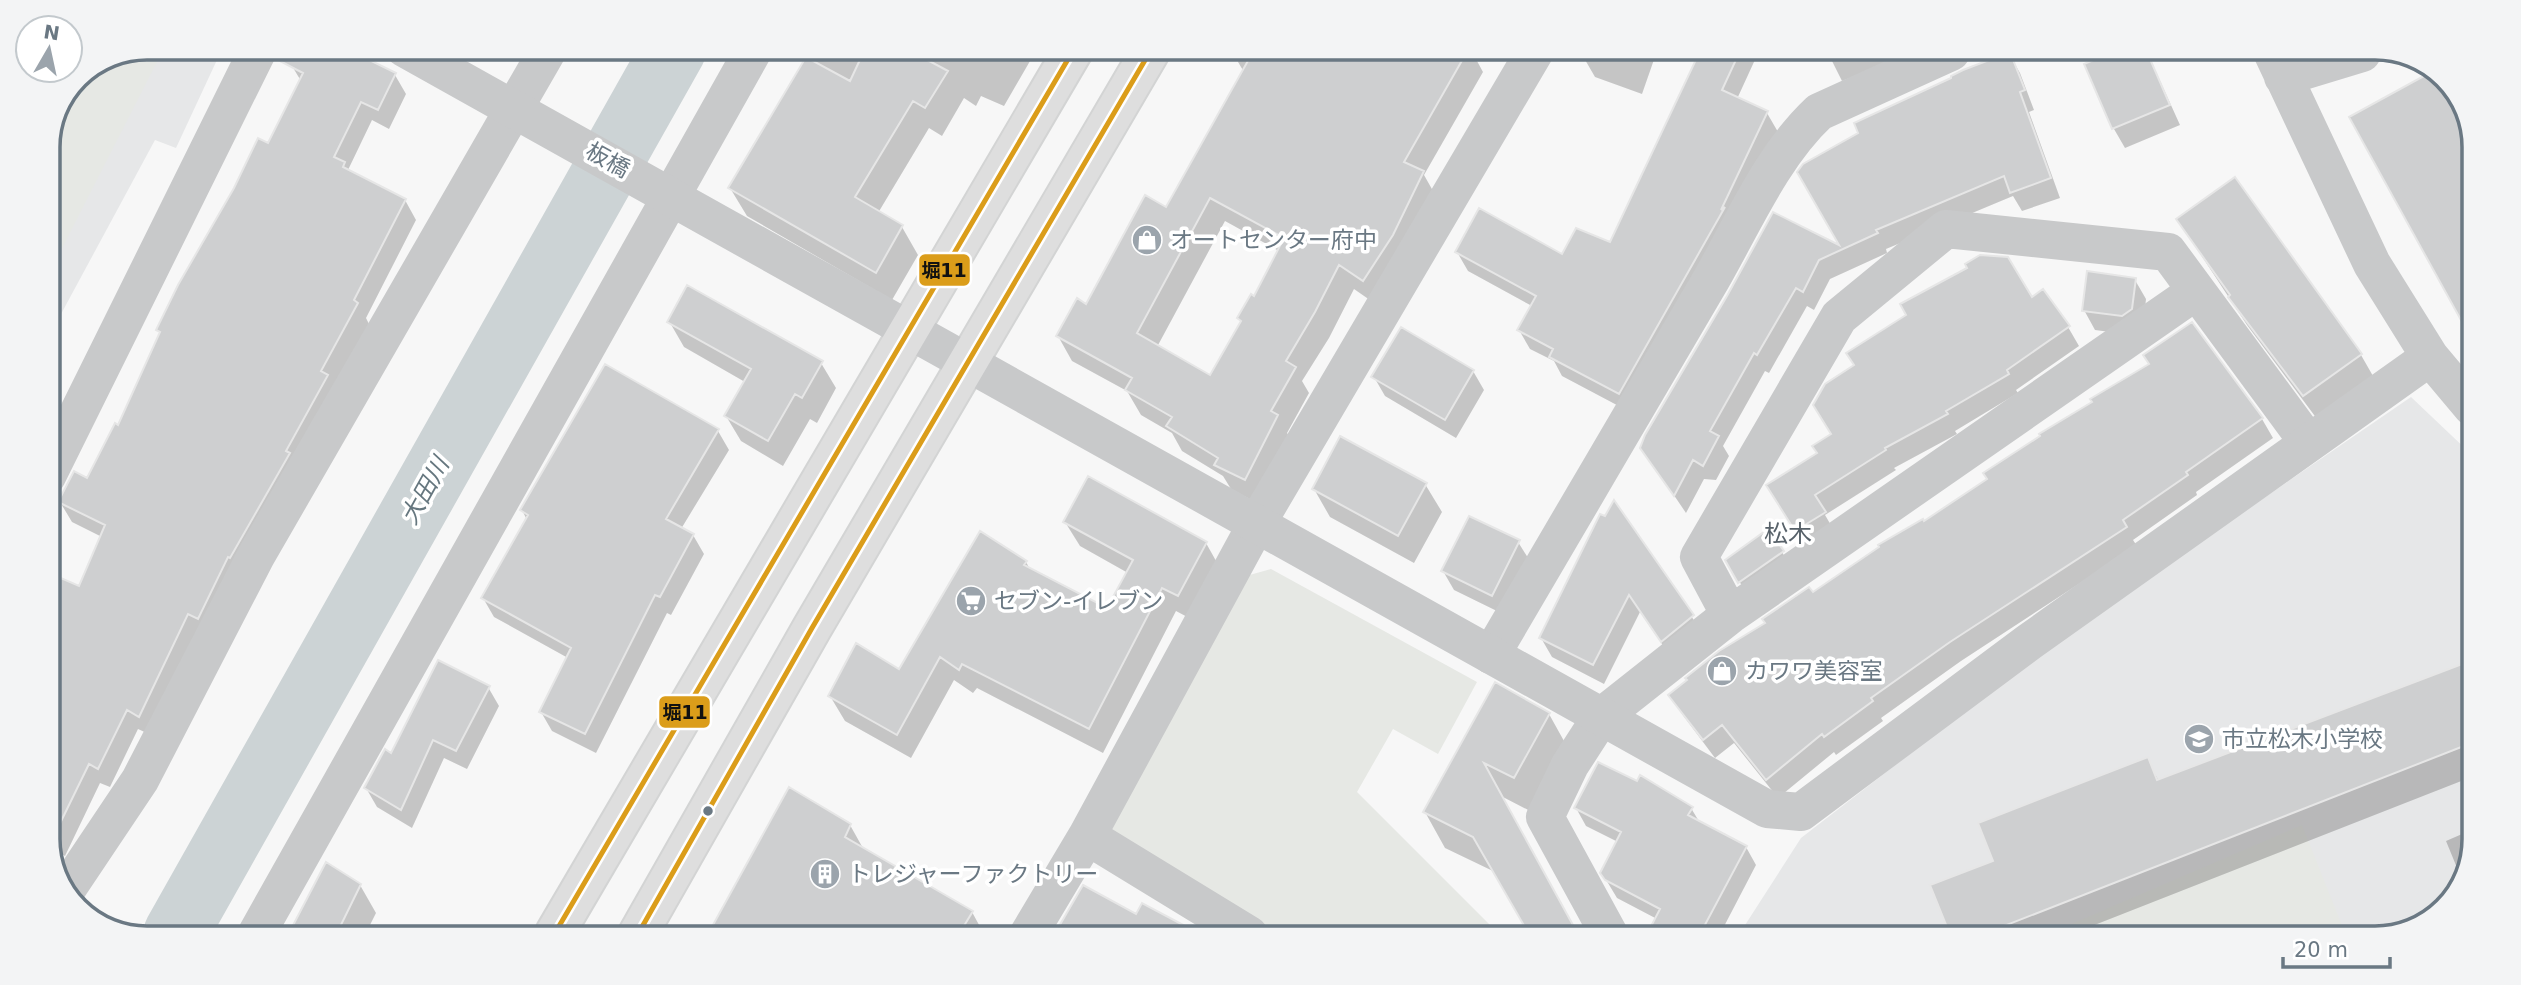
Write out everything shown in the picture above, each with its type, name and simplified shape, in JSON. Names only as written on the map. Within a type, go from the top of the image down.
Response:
[{"type":"main road","points":[[559,926],[1068,60]]},
{"type":"main road","points":[[643,926],[812,628],[1145,60]]},
{"type":"street","points":[[60,450],[253,60]]},
{"type":"street","name":"板橋","points":[[426,60],[1767,809],[1801,812],[2029,642],[2430,357]]},
{"type":"street","points":[[71,883],[141,780],[256,556],[542,60]]},
{"type":"street","points":[[261,926],[657,188],[746,60]]},
{"type":"street","points":[[1033,926],[1087,836],[1256,524],[1530,60]]},
{"type":"street","points":[[1491,655],[1727,254],[1774,167],[1803,127],[1819,112],[1923,60]]},
{"type":"street","points":[[2310,60],[2278,65],[2372,264],[2430,357],[2461,394]]},
{"type":"street","points":[[1731,615],[1699,557],[1839,317],[1946,229],[2168,252],[2308,442]]},
{"type":"street","points":[[1605,926],[1545,817],[1570,765],[1601,717],[1731,615],[2195,292]]},
{"type":"street","points":[[1087,836],[1234,926]]},
{"type":"shaded area","points":[[158,60],[60,252],[60,146],[66,113],[74,98],[98,74],[129,61]]},
{"type":"shaded area","points":[[217,60],[176,148],[155,140],[60,316],[61,129],[74,98],[98,74],[129,61]]},
{"type":"shaded area","name":"市立松木小学校","points":[[2411,397],[2461,445],[2462,839],[2457,867],[2444,892],[2418,914],[2403,921],[2375,926],[1744,926],[1801,838],[2057,640]]},
{"type":"shaded area","points":[[1271,569],[1477,682],[1438,754],[1393,729],[1357,792],[1491,926],[1254,926],[1104,833],[1246,576]]},
{"type":"shaded area","points":[[2302,825],[2342,926],[2067,926]]},
{"type":"building","points":[[278,60],[369,60],[396,73],[378,110],[361,102],[334,157],[345,162],[343,167],[406,199],[354,300],[358,303],[321,371],[328,375],[286,451],[290,453],[230,558],[228,557],[198,619],[188,614],[139,717],[127,710],[98,769],[89,764],[60,823],[60,578],[79,586],[105,525],[60,503],[60,498],[74,471],[87,478],[115,423],[118,425],[160,332],[156,330],[178,285],[234,188],[258,138],[268,143],[303,73]]},
{"type":"building","points":[[804,60],[812,60],[850,81],[860,60],[928,60],[948,71],[925,108],[913,101],[855,197],[903,225],[876,273],[728,188]]},
{"type":"building","points":[[1248,60],[1462,60],[1404,162],[1424,171],[1393,235],[1363,281],[1339,265],[1286,361],[1296,367],[1271,411],[1278,415],[1245,480],[1214,465],[1218,458],[1166,426],[1172,417],[1125,390],[1132,378],[1056,336],[1077,298],[1086,304],[1145,195],[1166,207]],"holes":[[[1210,198],[1284,238],[1254,296],[1251,294],[1237,318],[1241,321],[1210,375],[1137,333]]]},
{"type":"building","points":[[1696,60],[1736,60],[1722,90],[1768,111],[1721,210],[1725,207],[1619,394],[1549,357],[1553,349],[1517,330],[1536,296],[1455,252],[1479,208],[1562,254],[1576,228],[1610,242]]},
{"type":"building","points":[[1989,60],[2013,60],[2025,90],[2020,92],[2051,178],[2010,193],[2004,176],[1876,230],[1878,233],[1819,260],[1803,292],[1796,288],[1757,355],[1754,353],[1710,431],[1719,436],[1703,466],[1693,460],[1674,496],[1640,448],[1773,212],[1839,245],[1797,172],[1803,164],[1858,133],[1854,123]]},
{"type":"building","points":[[2093,60],[2150,60],[2170,105],[2112,129],[2084,64]]},
{"type":"building","points":[[2425,75],[2444,93],[2450,103],[2457,118],[2461,140],[2461,321],[2349,117]]},
{"type":"building","points":[[2235,177],[2362,354],[2303,396],[2228,297],[2230,295],[2176,219]]},
{"type":"building","points":[[1980,255],[2008,257],[2032,297],[2043,289],[2070,326],[2007,370],[2009,374],[1946,411],[1948,414],[1885,448],[1886,450],[1815,495],[1826,512],[1795,531],[1766,485],[1817,453],[1812,446],[1831,434],[1813,405],[1825,384],[1854,365],[1846,353],[1906,315],[1900,304],[1967,268],[1965,264]]},
{"type":"building","points":[[2087,271],[2136,278],[2132,309],[2122,316],[2082,311]]},
{"type":"building","points":[[687,285],[823,361],[802,398],[795,394],[768,441],[724,416],[751,369],[667,322]]},
{"type":"building","points":[[2192,322],[2263,418],[2123,520],[2127,527],[1950,642],[1871,698],[1873,701],[1824,737],[1822,734],[1766,780],[1722,725],[1703,740],[1668,695],[1687,680],[1685,678],[1719,651],[1765,623],[1762,619],[1809,587],[1813,592],[1879,547],[1878,545],[1923,519],[1924,521],[1987,479],[1983,473],[2040,436],[2039,434],[2092,402],[2090,399],[2149,364],[2143,355]]},
{"type":"building","points":[[1401,327],[1474,370],[1445,420],[1371,377]]},
{"type":"building","points":[[605,364],[719,429],[666,519],[694,534],[660,597],[655,595],[585,734],[539,712],[571,648],[481,598],[528,515],[520,510]]},
{"type":"building","points":[[1340,436],[1427,483],[1398,536],[1312,489]]},
{"type":"building","points":[[1088,476],[1207,542],[1178,596],[1162,588],[1089,729],[962,664],[959,670],[940,657],[897,735],[828,696],[856,643],[899,669],[980,531],[1027,561],[1024,565],[1107,608],[1133,560],[1063,522]]},
{"type":"building","points":[[1614,500],[1694,615],[1661,642],[1629,595],[1593,665],[1539,638],[1600,514],[1605,516]]},
{"type":"building","points":[[1469,516],[1520,540],[1492,596],[1441,571]]},
{"type":"building","points":[[1768,529],[1784,551],[1738,583],[1725,560]]},
{"type":"building","points":[[438,660],[490,686],[456,751],[433,740],[401,810],[364,788],[385,749],[391,753]]},
{"type":"building","points":[[2462,664],[2462,747],[2004,926],[1947,926],[1930,885],[1993,861],[1978,823],[2148,757],[2157,780]]},
{"type":"building","points":[[1495,682],[1550,713],[1514,778],[1484,763],[1574,926],[1524,926],[1473,837],[1423,812]]},
{"type":"building","points":[[1598,762],[1637,781],[1640,775],[1693,807],[1688,815],[1747,846],[1704,926],[1651,926],[1660,909],[1605,880],[1600,873],[1621,832],[1574,808]]},
{"type":"building","name":"トレジャーファクトリー","points":[[789,787],[851,824],[845,837],[973,911],[964,926],[712,926]]},
{"type":"building","points":[[326,862],[361,884],[340,926],[293,926]]},
{"type":"building","points":[[1083,885],[1136,914],[1142,903],[1185,926],[1059,926]]},
{"type":"waterway","name":"大田川","points":[[180,926],[668,60]]},
{"type":"transit line","name":"堀11","points":[[559,926],[1068,60]]},
{"type":"transit line","name":"堀11","points":[[643,926],[812,628],[1145,60]]},
{"type":"place","name":"オートセンター府中","points":[[1147,240]]},
{"type":"place","name":"セブン-イレブン","points":[[971,601]]},
{"type":"place","name":"カワワ美容室","points":[[1722,671]]},
{"type":"place","name":"市立松木小学校","points":[[2199,739]]},
{"type":"place","name":"トレジャーファクトリー","points":[[825,874]]},
{"type":"district","name":"松木","points":[[1788,534]]}]
